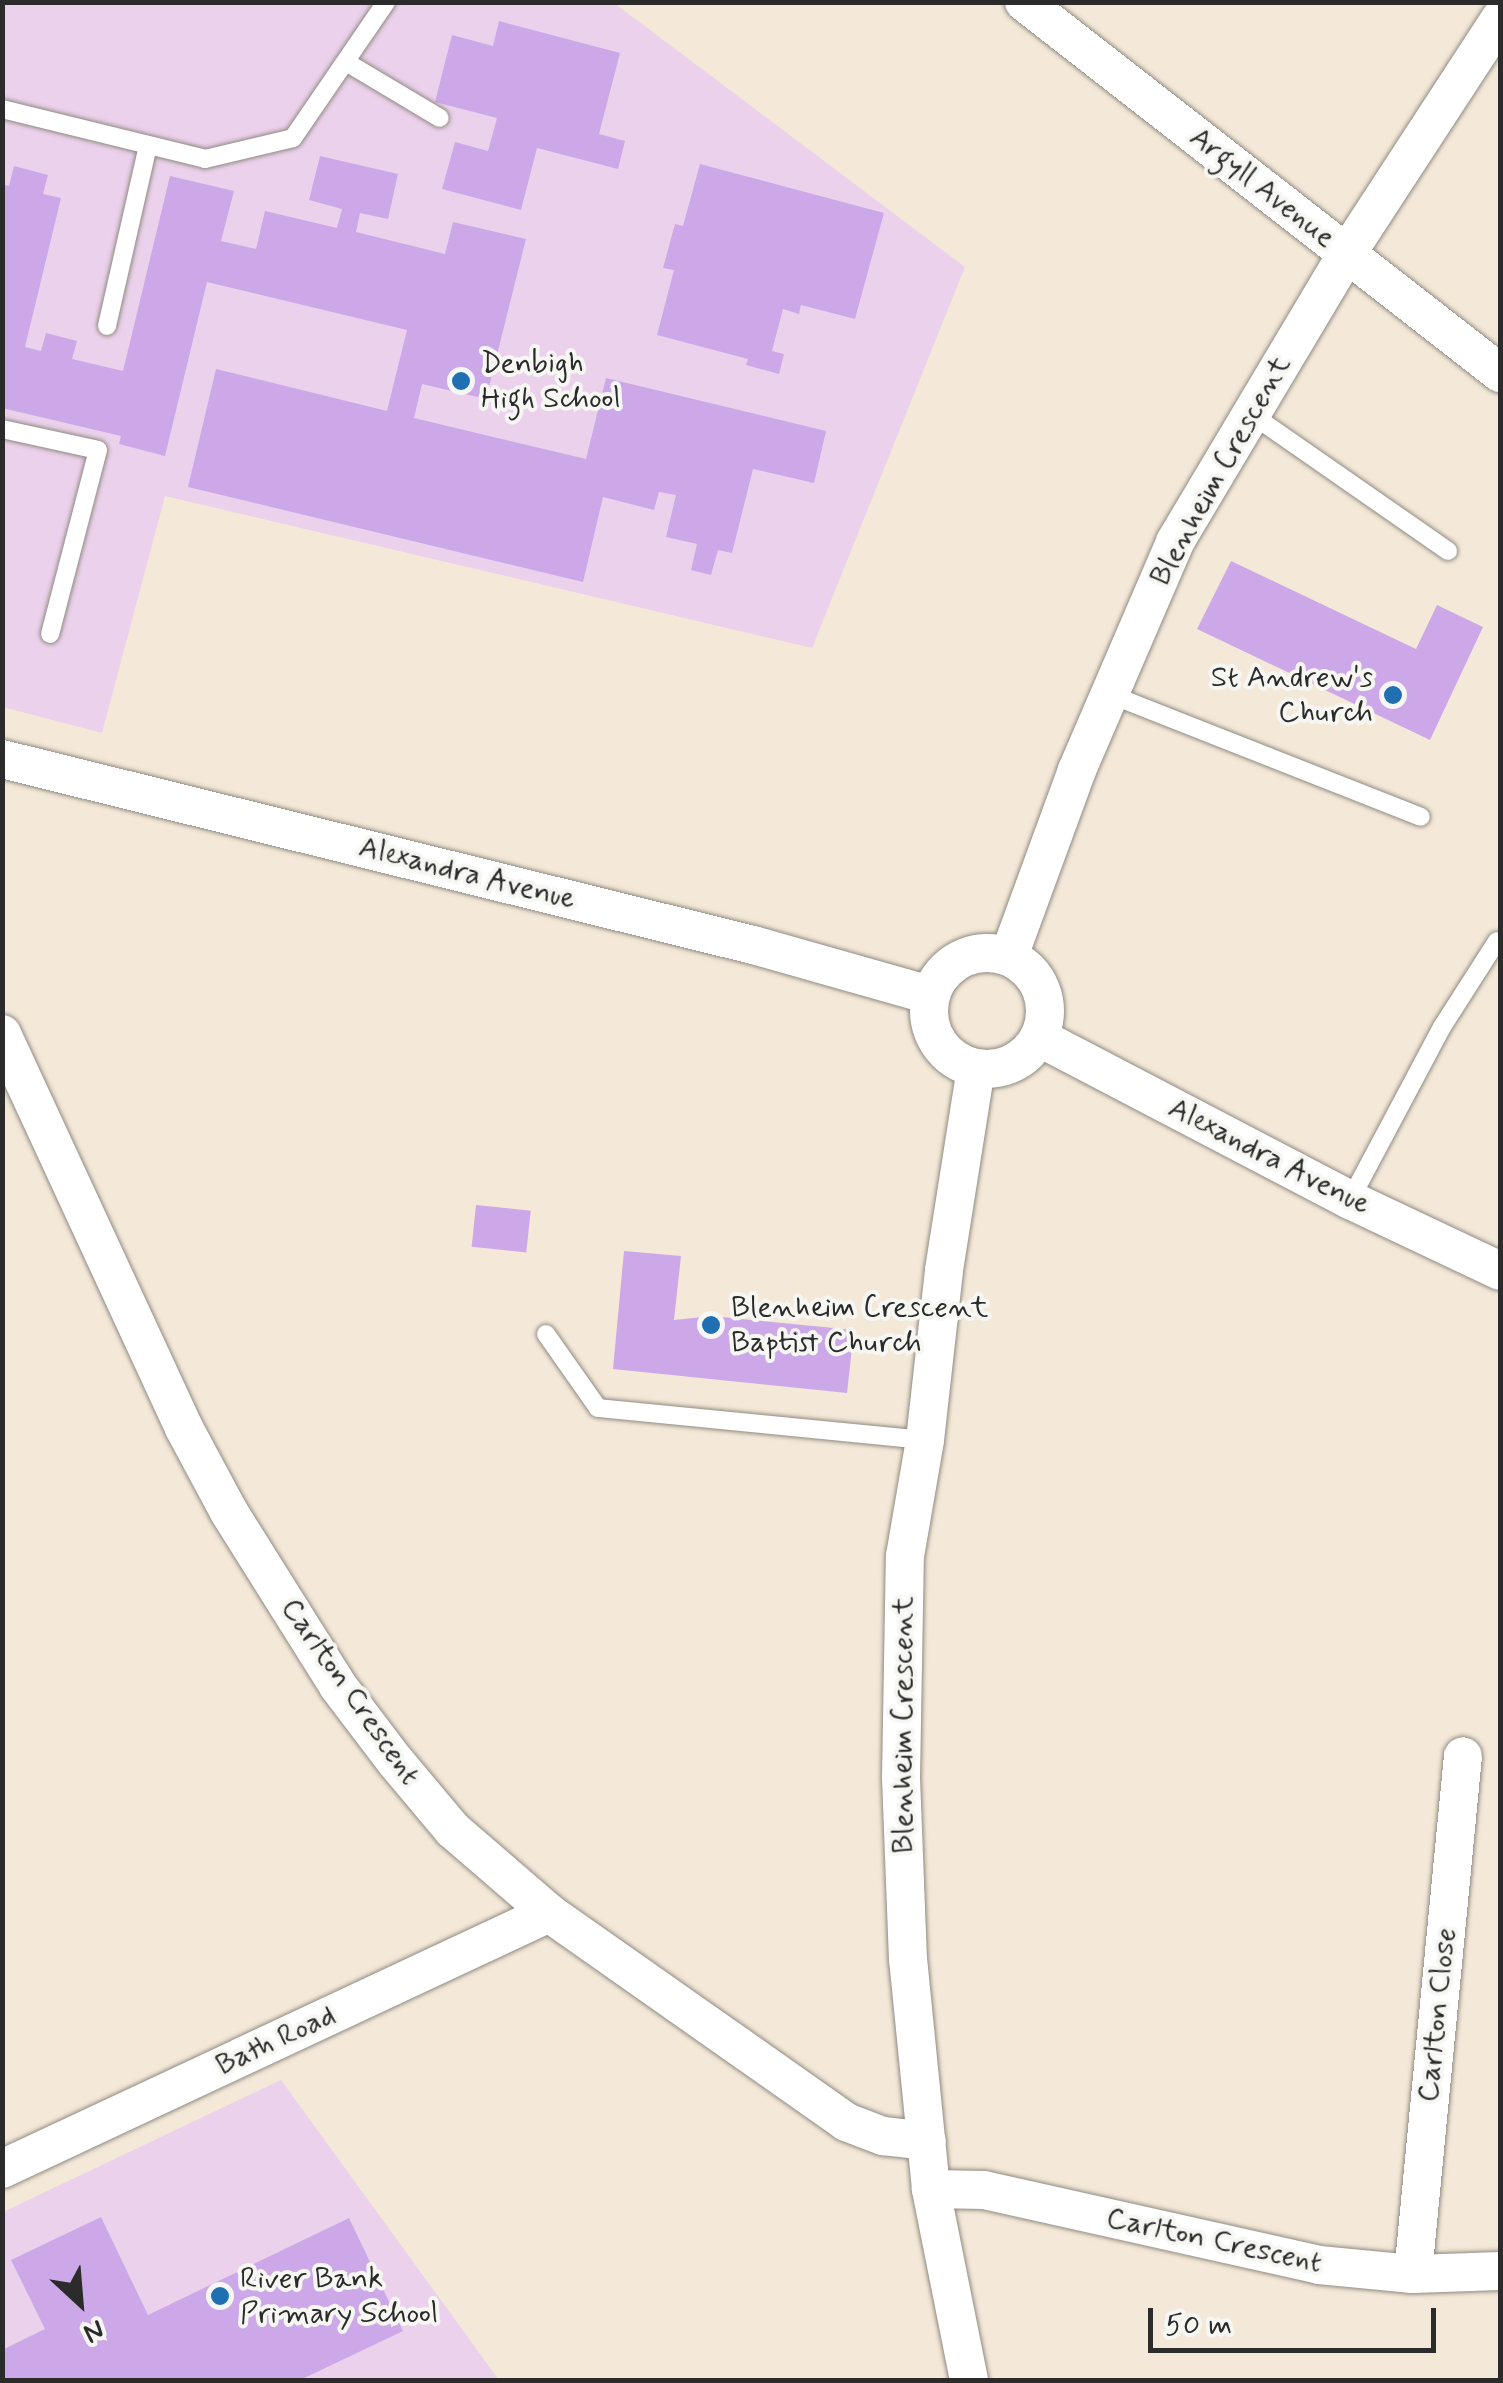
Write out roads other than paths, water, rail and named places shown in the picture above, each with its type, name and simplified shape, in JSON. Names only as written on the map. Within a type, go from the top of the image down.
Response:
[{"type":"street","name":"Argyll Avenue","points":[[1024,2],[1500,373]]},
{"type":"street","name":"Blenheim Crescent","points":[[1009,956],[1109,694],[1176,542],[1346,254],[1500,20]]},
{"type":"street","name":"Alexandra Avenue","points":[[2,759],[753,945],[930,995]]},
{"type":"street","points":[[970,955],[1009,956],[1038,982],[1045,1019],[1040,1038],[1013,1064],[976,1069],[957,1062],[932,1033],[930,995],[939,977],[970,955]]},
{"type":"street","name":"Carlton Crescent","points":[[2,1034],[184,1428],[276,1588],[338,1686],[395,1762],[453,1830],[549,1913],[846,2122],[883,2136],[926,2141]]},
{"type":"street","name":"Alexandra Avenue","points":[[1040,1038],[1350,1200],[1500,1271]]},
{"type":"street","name":"Blenheim Crescent","points":[[969,2380],[930,2189],[908,1960],[901,1778],[905,1556],[926,1440],[944,1270],[976,1069]]},
{"type":"street","name":"Carlton Close","points":[[1413,2274],[1463,1756]]},
{"type":"street","name":"Bath Road","points":[[2,2169],[549,1913]]},
{"type":"street","name":"Carlton Crescent","points":[[930,2189],[984,2190],[1319,2265],[1413,2274],[1500,2271]]},
{"type":"lane","points":[[2,109],[205,159],[292,138],[386,2]]},
{"type":"lane","points":[[346,62],[440,118]]},
{"type":"lane","points":[[107,326],[148,146]]},
{"type":"lane","points":[[1251,414],[1448,551]]},
{"type":"lane","points":[[2,429],[98,450],[50,634]]},
{"type":"lane","points":[[1109,694],[1421,817]]},
{"type":"lane","points":[[1350,1200],[1442,1026],[1497,941]]},
{"type":"lane","points":[[546,1334],[598,1408],[926,1440]]},
{"type":"place","name":"Denbigh High School","points":[[461,381]]},
{"type":"place","name":"St Andrew's Church","points":[[1393,695]]},
{"type":"place","name":"Blenheim Crescent Baptist Church","points":[[711,1325]]},
{"type":"place","name":"River Bank Primary School","points":[[220,2296]]}]
